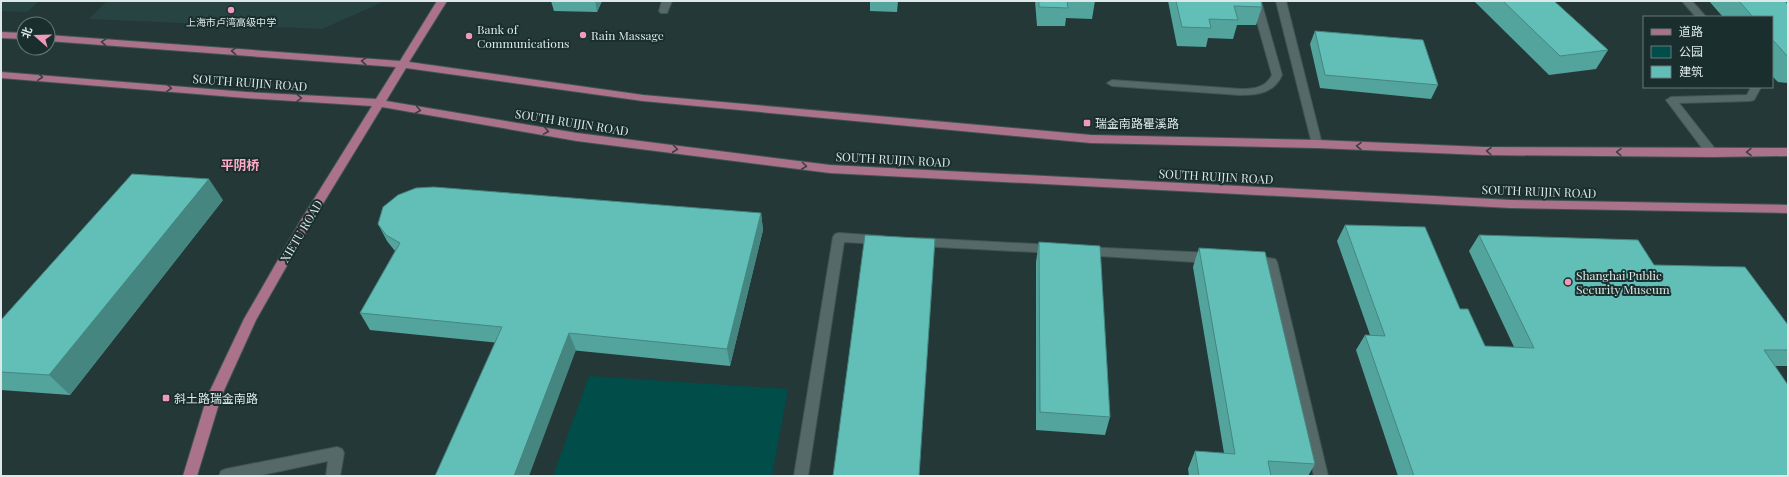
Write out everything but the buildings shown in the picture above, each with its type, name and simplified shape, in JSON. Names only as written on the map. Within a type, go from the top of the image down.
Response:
[{"type":"main road","name":"XIETU ROAD","points":[[190,476],[214,397],[250,319],[305,223],[442,1]]},
{"type":"main road","points":[[1,35],[16,36]]},
{"type":"main road","points":[[56,39],[403,64],[643,98],[1091,139],[1317,144],[1483,151],[1712,153],[1788,152]]},
{"type":"main road","name":"SOUTH RUIJIN ROAD","points":[[1,75],[246,95],[380,103],[577,137],[830,169],[1511,204],[1788,209]]},
{"type":"lane","points":[[664,10],[668,1]]},
{"type":"lane","points":[[1112,83],[1240,92],[1253,92],[1267,88],[1275,82],[1277,75],[1256,1]]},
{"type":"lane","points":[[1281,1],[1317,144]]},
{"type":"lane","points":[[1687,1],[1700,16]]},
{"type":"lane","points":[[1712,153],[1671,100],[1750,98],[1755,88]]},
{"type":"lane","points":[[801,476],[839,237],[894,240]]},
{"type":"lane","points":[[910,241],[1224,259]]},
{"type":"lane","points":[[1240,260],[1271,262],[1321,476]]},
{"type":"lane","points":[[226,476],[337,453],[333,476]]},
{"type":"shaded area","points":[[1,1],[39,1],[27,12],[1,11]]},
{"type":"shaded area","name":"上海市卢湾高级中学","points":[[107,1],[385,1],[322,29],[89,19]]},
{"type":"green space","points":[[589,376],[788,389],[772,476],[553,476]]},
{"type":"place","name":"上海市卢湾高级中学","points":[[231,10]]},
{"type":"place","name":"Rain Massage","points":[[583,35]]},
{"type":"place","name":"Bank of Communications","points":[[469,36]]},
{"type":"place","name":"瑞金南路瞿溪路","points":[[1087,123]]},
{"type":"place","name":"Shanghai Public Security Museum","points":[[1568,282]]},
{"type":"place","name":"斜土路瑞金南路","points":[[166,398]]},
{"type":"district","name":"平阴桥","points":[[240,164]]}]
